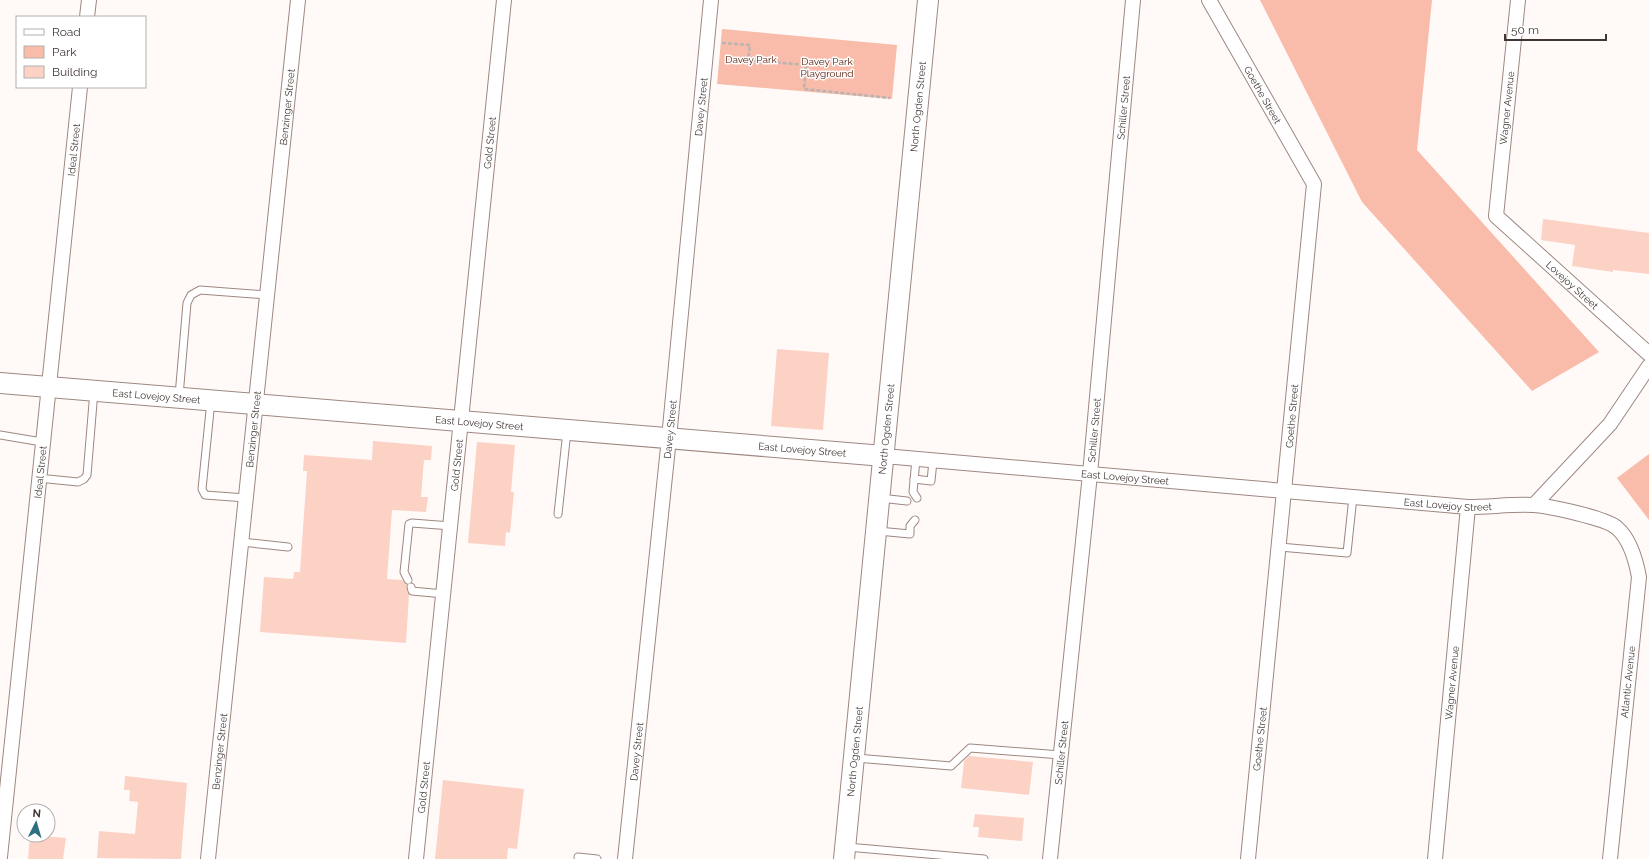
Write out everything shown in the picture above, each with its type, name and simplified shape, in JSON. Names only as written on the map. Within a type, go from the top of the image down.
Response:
[{"type":"street","points":[[87,16],[89,0]]},
{"type":"street","name":"Benzinger Street","points":[[208,859],[298,0]]},
{"type":"street","name":"Gold Street","points":[[416,859],[462,422],[504,0]]},
{"type":"street","name":"Davey Street","points":[[625,859],[670,438],[711,0]]},
{"type":"street","name":"North Ogden Street","points":[[844,853],[928,0]]},
{"type":"street","name":"Schiller Street","points":[[1050,859],[1090,474],[1133,0]]},
{"type":"street","name":"Goethe Street","points":[[1209,0],[1314,184],[1280,547],[1248,859]]},
{"type":"street","name":"Wagner Avenue","points":[[1496,216],[1518,0]]},
{"type":"street","name":"Ideal Street","points":[[0,857],[38,478],[80,88]]},
{"type":"street","name":"Lovejoy Street","points":[[1496,216],[1649,354]]},
{"type":"street","points":[[1534,505],[1610,424],[1649,366]]},
{"type":"street","name":"East Lovejoy Street","points":[[0,383],[884,456],[1468,507],[1534,505],[1603,519]]},
{"type":"street","name":"Wagner Avenue","points":[[1435,859],[1468,507]]},
{"type":"street","name":"Atlantic Avenue","points":[[1603,519],[1618,528],[1626,540],[1636,561],[1639,577],[1610,859]]},
{"type":"lane","points":[[179,398],[187,303],[191,295],[200,290],[267,296]]},
{"type":"lane","points":[[38,478],[78,482],[84,479],[87,475],[94,391]]},
{"type":"lane","points":[[211,401],[202,489],[205,495],[246,498]]},
{"type":"lane","points":[[558,514],[567,431]]},
{"type":"lane","points":[[0,436],[42,442]]},
{"type":"lane","points":[[879,498],[912,497],[916,459]]},
{"type":"lane","points":[[914,479],[931,481],[933,461]]},
{"type":"lane","points":[[1280,547],[1347,553],[1353,497]]},
{"type":"lane","points":[[876,530],[910,534],[911,522]]},
{"type":"lane","points":[[444,594],[412,591],[404,572],[409,524],[451,526]]},
{"type":"lane","points":[[241,542],[288,547]]},
{"type":"lane","points":[[854,758],[951,766],[970,748],[1060,755]]},
{"type":"lane","points":[[844,853],[984,859]]},
{"type":"lane","points":[[578,857],[597,859]]},
{"type":"path","points":[[722,43],[750,45],[748,60],[806,64],[804,89],[890,98]]},
{"type":"green space","points":[[1260,0],[1432,0],[1417,150],[1599,352],[1532,391],[1362,202]]},
{"type":"green space","name":"Davey Park","points":[[722,29],[897,45],[892,99],[717,84]]},
{"type":"green space","points":[[1649,454],[1649,520],[1617,478]]},
{"type":"building","points":[[1543,219],[1649,233],[1649,274],[1613,270],[1613,272],[1572,266],[1575,245],[1541,240]]},
{"type":"building","points":[[777,349],[829,353],[823,430],[771,426]]},
{"type":"building","points":[[373,441],[432,446],[431,460],[424,460],[421,497],[428,497],[426,512],[392,510],[387,579],[402,580],[407,585],[407,592],[409,595],[406,643],[260,632],[264,577],[293,579],[294,572],[300,572],[307,471],[303,471],[304,455],[372,460]]},
{"type":"building","points":[[477,442],[515,445],[511,492],[514,492],[510,533],[506,532],[505,546],[468,543]]},
{"type":"building","points":[[969,756],[1033,762],[1029,795],[961,788],[964,761]]},
{"type":"building","points":[[125,776],[187,783],[181,859],[97,858],[99,831],[135,834],[138,802],[129,801],[130,790],[124,790]]},
{"type":"building","points":[[443,780],[524,789],[517,849],[508,848],[507,859],[435,859]]},
{"type":"building","points":[[975,814],[1024,818],[1022,841],[978,837],[979,827],[973,827]]},
{"type":"building","points":[[56,837],[66,838],[63,859],[28,859],[29,843],[56,843]]},
{"type":"park label","name":"Davey Park Playground","points":[[827,66]]}]
